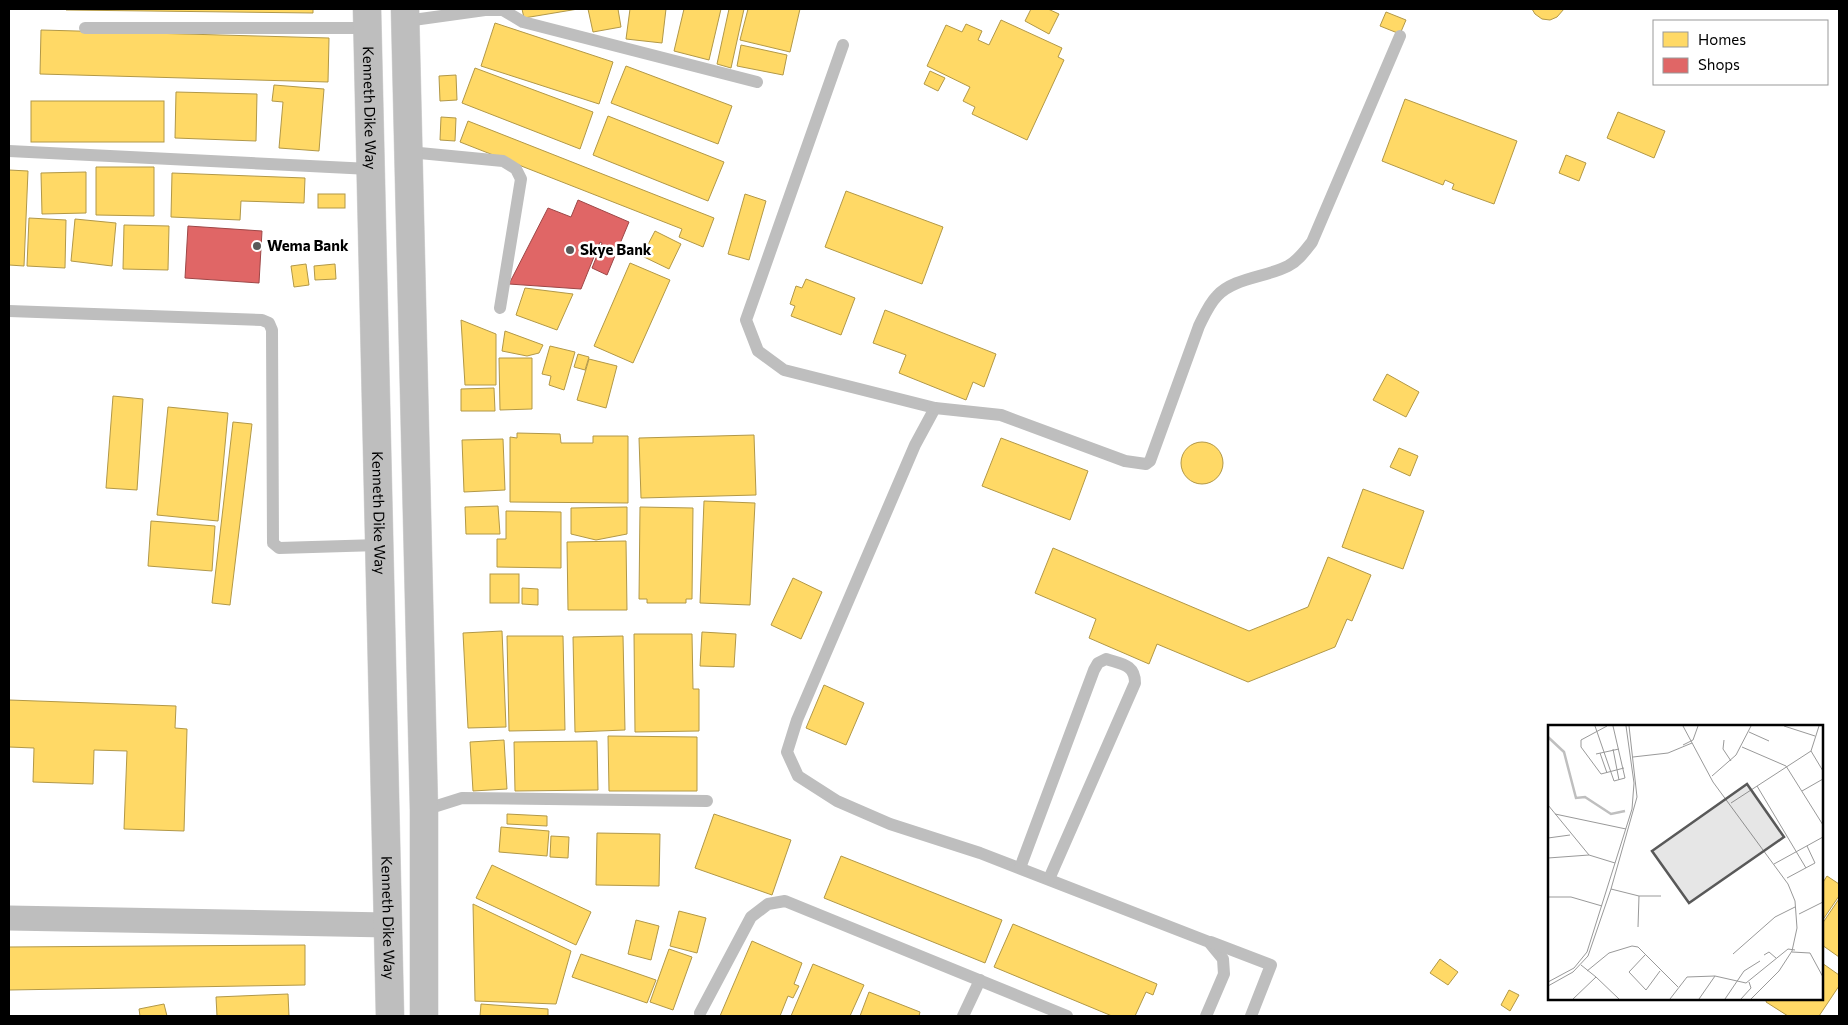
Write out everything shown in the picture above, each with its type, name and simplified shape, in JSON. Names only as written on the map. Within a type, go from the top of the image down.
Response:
[{"type":"highway","points":[[406,15],[424,810],[424,1016]]},
{"type":"highway","name":"Kenneth Dike Way","points":[[367,18],[390,1016]]},
{"type":"street","points":[[9,918],[388,925]]},
{"type":"lane","points":[[406,15],[503,10],[523,22],[757,82]]},
{"type":"lane","points":[[85,28],[367,18]]},
{"type":"lane","points":[[843,45],[746,320],[758,351],[784,370],[935,408],[1001,415],[1125,461],[1146,464],[1150,461],[1199,326],[1217,295],[1228,287],[1288,266],[1301,256],[1312,242],[1400,36]]},
{"type":"lane","points":[[9,151],[370,169]]},
{"type":"lane","points":[[409,152],[503,161],[516,169],[521,178],[500,308]]},
{"type":"lane","points":[[9,311],[262,320],[269,323],[272,330],[273,543],[280,548],[379,545]]},
{"type":"lane","points":[[935,408],[915,445],[797,720],[787,752],[798,776],[837,801],[890,824],[980,853],[1271,965],[1251,1016]]},
{"type":"lane","points":[[1020,868],[1094,670],[1098,663],[1106,659],[1128,667],[1135,674],[1135,683],[1049,879]]},
{"type":"lane","points":[[424,810],[462,798],[706,801]]},
{"type":"lane","points":[[700,1013],[751,917],[768,904],[785,901],[1067,1016]]},
{"type":"lane","points":[[1206,1016],[1224,974],[1223,959],[1209,942]]},
{"type":"lane","points":[[963,1016],[980,980]]},
{"type":"building: Homes","points":[[313,9],[313,13],[66,10]]},
{"type":"building: Homes","points":[[522,9],[578,9],[524,18]]},
{"type":"building: Homes","points":[[588,9],[618,9],[621,27],[593,32]]},
{"type":"building: Homes","points":[[630,9],[666,9],[662,43],[626,39]]},
{"type":"building: Homes","points":[[684,9],[721,9],[709,60],[674,51]]},
{"type":"building: Homes","points":[[729,9],[744,9],[731,68],[717,64]]},
{"type":"building: Homes","points":[[748,9],[800,9],[790,52],[740,40]]},
{"type":"building: Homes","points":[[1031,9],[1048,9],[1059,14],[1049,34],[1025,21]]},
{"type":"building: Homes","points":[[1532,9],[1564,9],[1557,17],[1550,20],[1542,19]]},
{"type":"building: Homes","points":[[1386,12],[1406,20],[1400,34],[1380,26]]},
{"type":"building: Homes","points":[[1001,20],[1062,48],[1058,57],[1064,60],[1027,140],[972,114],[975,107],[963,101],[970,87],[927,66],[946,25],[962,32],[966,24],[982,31],[978,40],[989,45]]},
{"type":"building: Homes","points":[[495,23],[613,62],[599,104],[481,66]]},
{"type":"building: Homes","points":[[41,30],[329,38],[328,82],[40,74]]},
{"type":"building: Homes","points":[[741,45],[787,55],[783,75],[737,66]]},
{"type":"building: Homes","points":[[626,66],[732,106],[718,144],[611,103]]},
{"type":"building: Homes","points":[[475,68],[593,112],[580,149],[462,103]]},
{"type":"building: Homes","points":[[930,71],[945,78],[938,91],[924,84]]},
{"type":"building: Homes","points":[[456,75],[457,100],[440,101],[439,76]]},
{"type":"building: Homes","points":[[274,85],[324,89],[319,151],[279,148],[283,102],[272,101]]},
{"type":"building: Homes","points":[[176,92],[257,94],[256,141],[175,138]]},
{"type":"building: Homes","points":[[1405,99],[1517,141],[1494,204],[1452,189],[1454,184],[1445,180],[1443,185],[1382,161]]},
{"type":"building: Homes","points":[[31,101],[164,101],[164,142],[31,142]]},
{"type":"building: Homes","points":[[1618,112],[1665,131],[1654,158],[1607,138]]},
{"type":"building: Homes","points":[[608,116],[724,162],[708,201],[593,155]]},
{"type":"building: Homes","points":[[441,117],[456,118],[455,141],[440,140]]},
{"type":"building: Homes","points":[[468,121],[714,218],[703,247],[679,237],[682,229],[460,142]]},
{"type":"building: Homes","points":[[1566,155],[1586,163],[1579,181],[1559,173]]},
{"type":"building: Homes","points":[[96,167],[154,167],[154,216],[96,215]]},
{"type":"building: Homes","points":[[9,170],[28,171],[24,266],[9,265]]},
{"type":"building: Homes","points":[[86,172],[86,213],[42,214],[41,173]]},
{"type":"building: Homes","points":[[172,173],[305,178],[304,203],[241,201],[240,220],[171,217]]},
{"type":"building: Homes","points":[[846,191],[943,227],[922,284],[825,247]]},
{"type":"building: Homes","points":[[318,194],[345,194],[345,208],[318,208]]},
{"type":"building: Homes","points":[[745,194],[766,201],[749,260],[728,254]]},
{"type":"building: Homes","points":[[29,218],[66,220],[65,268],[27,266]]},
{"type":"building: Homes","points":[[75,219],[116,223],[112,266],[71,261]]},
{"type":"building: Homes","points":[[124,225],[169,226],[168,270],[123,269]]},
{"type":"building: Homes","points":[[655,231],[681,244],[669,269],[642,256]]},
{"type":"building: Homes","points":[[630,263],[670,280],[633,363],[594,346]]},
{"type":"building: Homes","points":[[306,264],[309,285],[294,287],[291,266]]},
{"type":"building: Homes","points":[[335,264],[336,279],[315,280],[314,266]]},
{"type":"building: Homes","points":[[806,279],[855,298],[841,335],[791,316],[795,306],[790,304],[796,286],[802,288]]},
{"type":"building: Homes","points":[[525,288],[573,294],[557,330],[516,315]]},
{"type":"building: Homes","points":[[885,310],[996,354],[984,387],[973,382],[966,400],[899,373],[906,355],[873,343]]},
{"type":"building: Homes","points":[[461,320],[496,334],[496,385],[465,385]]},
{"type":"building: Homes","points":[[505,331],[543,345],[539,353],[527,356],[502,351]]},
{"type":"building: Homes","points":[[550,346],[575,352],[564,390],[549,385],[551,376],[542,374]]},
{"type":"building: Homes","points":[[578,354],[589,357],[585,370],[574,367]]},
{"type":"building: Homes","points":[[499,358],[532,358],[532,409],[500,410]]},
{"type":"building: Homes","points":[[589,359],[617,366],[606,408],[577,400]]},
{"type":"building: Homes","points":[[1387,374],[1419,392],[1406,417],[1373,400]]},
{"type":"building: Homes","points":[[494,388],[495,411],[461,411],[461,389]]},
{"type":"building: Homes","points":[[113,396],[143,399],[137,490],[106,488]]},
{"type":"building: Homes","points":[[168,407],[228,413],[218,521],[157,515]]},
{"type":"building: Homes","points":[[233,422],[252,424],[230,605],[212,603]]},
{"type":"building: Homes","points":[[517,433],[560,434],[561,443],[593,443],[593,436],[628,436],[628,503],[510,502],[510,437],[517,438]]},
{"type":"building: Homes","points":[[754,435],[756,495],[641,498],[639,438]]},
{"type":"building: Homes","points":[[1001,438],[1088,471],[1070,520],[982,486]]},
{"type":"building: Homes","points":[[503,439],[505,490],[464,492],[462,440]]},
{"type":"building: Homes","points":[[1198,442],[1206,442],[1217,448],[1223,463],[1217,478],[1206,484],[1198,484],[1187,478],[1181,467],[1181,459],[1187,448]]},
{"type":"building: Homes","points":[[1399,448],[1418,456],[1410,476],[1390,467]]},
{"type":"building: Homes","points":[[1363,489],[1424,511],[1403,569],[1342,547]]},
{"type":"building: Homes","points":[[704,501],[755,503],[750,605],[700,603]]},
{"type":"building: Homes","points":[[498,506],[500,534],[466,534],[465,507]]},
{"type":"building: Homes","points":[[627,507],[627,534],[596,540],[571,534],[571,508]]},
{"type":"building: Homes","points":[[640,507],[693,508],[692,599],[686,599],[686,603],[647,603],[647,599],[639,599]]},
{"type":"building: Homes","points":[[506,511],[561,512],[561,568],[497,567],[497,539],[506,539]]},
{"type":"building: Homes","points":[[151,521],[215,526],[212,571],[148,566]]},
{"type":"building: Homes","points":[[626,541],[627,610],[568,610],[567,542]]},
{"type":"building: Homes","points":[[1053,548],[1249,631],[1308,607],[1328,557],[1371,575],[1352,621],[1347,619],[1335,647],[1248,682],[1157,644],[1149,664],[1089,638],[1096,619],[1035,593]]},
{"type":"building: Homes","points":[[490,574],[519,574],[519,603],[490,603]]},
{"type":"building: Homes","points":[[793,578],[822,592],[801,639],[771,625]]},
{"type":"building: Homes","points":[[522,588],[538,589],[538,605],[522,604]]},
{"type":"building: Homes","points":[[502,631],[506,727],[468,728],[463,633]]},
{"type":"building: Homes","points":[[702,632],[736,634],[734,667],[700,666]]},
{"type":"building: Homes","points":[[634,634],[692,634],[693,689],[699,689],[699,731],[635,732]]},
{"type":"building: Homes","points":[[507,636],[563,636],[565,730],[509,731]]},
{"type":"building: Homes","points":[[623,636],[625,730],[575,732],[573,637]]},
{"type":"building: Homes","points":[[824,685],[864,703],[846,745],[806,728]]},
{"type":"building: Homes","points":[[9,700],[176,706],[175,728],[187,729],[184,831],[124,829],[127,751],[94,750],[93,784],[33,782],[34,748],[9,747]]},
{"type":"building: Homes","points":[[608,736],[697,737],[697,791],[609,791]]},
{"type":"building: Homes","points":[[504,740],[507,789],[473,791],[470,742]]},
{"type":"building: Homes","points":[[597,741],[598,790],[515,791],[514,742]]},
{"type":"building: Homes","points":[[507,814],[547,816],[547,826],[507,824]]},
{"type":"building: Homes","points":[[714,814],[791,840],[772,895],[695,868]]},
{"type":"building: Homes","points":[[501,827],[549,831],[547,856],[499,852]]},
{"type":"building: Homes","points":[[597,833],[660,834],[659,886],[596,885]]},
{"type":"building: Homes","points":[[551,836],[569,837],[568,858],[550,857]]},
{"type":"building: Homes","points":[[841,856],[1002,920],[985,963],[824,898]]},
{"type":"building: Homes","points":[[492,865],[591,912],[576,945],[476,898]]},
{"type":"building: Homes","points":[[1827,876],[1839,884],[1839,896],[1823,920],[1823,882]]},
{"type":"building: Homes","points":[[1839,899],[1839,957],[1823,946],[1823,923]]},
{"type":"building: Homes","points":[[473,904],[571,951],[556,1004],[475,1001]]},
{"type":"building: Homes","points":[[679,911],[706,918],[697,953],[670,946]]},
{"type":"building: Homes","points":[[636,920],[659,926],[651,960],[628,954]]},
{"type":"building: Homes","points":[[1013,924],[1157,984],[1153,995],[1146,992],[1135,1016],[1112,1016],[994,967]]},
{"type":"building: Homes","points":[[752,941],[802,963],[794,984],[799,986],[793,998],[788,996],[780,1016],[720,1016]]},
{"type":"building: Homes","points":[[305,945],[305,985],[9,990],[9,947]]},
{"type":"building: Homes","points":[[669,949],[692,957],[673,1010],[650,1002]]},
{"type":"building: Homes","points":[[581,954],[656,980],[647,1003],[572,977]]},
{"type":"building: Homes","points":[[1440,959],[1458,972],[1448,985],[1430,973]]},
{"type":"building: Homes","points":[[813,964],[864,985],[850,1016],[791,1016]]},
{"type":"building: Homes","points":[[1823,964],[1839,975],[1839,986],[1819,1016],[1788,1016],[1766,1002],[1767,1000],[1823,1000]]},
{"type":"building: Homes","points":[[1509,990],[1519,995],[1510,1011],[1501,1005]]},
{"type":"building: Homes","points":[[869,992],[920,1012],[919,1016],[860,1016]]},
{"type":"building: Homes","points":[[288,994],[289,1016],[217,1016],[216,997]]},
{"type":"building: Homes","points":[[164,1004],[167,1016],[140,1016],[139,1009]]},
{"type":"building: Homes","points":[[481,1004],[548,1009],[548,1016],[480,1016]]},
{"type":"building: Shops","points":[[578,200],[629,222],[607,275],[592,268],[602,243],[600,242],[581,289],[509,284],[548,208],[571,217]]},
{"type":"building: Shops","points":[[188,226],[262,231],[259,283],[185,278]]},
{"type":"place","name":"Wema Bank","points":[[257,246]]},
{"type":"place","name":"Skye Bank","points":[[570,250]]}]
